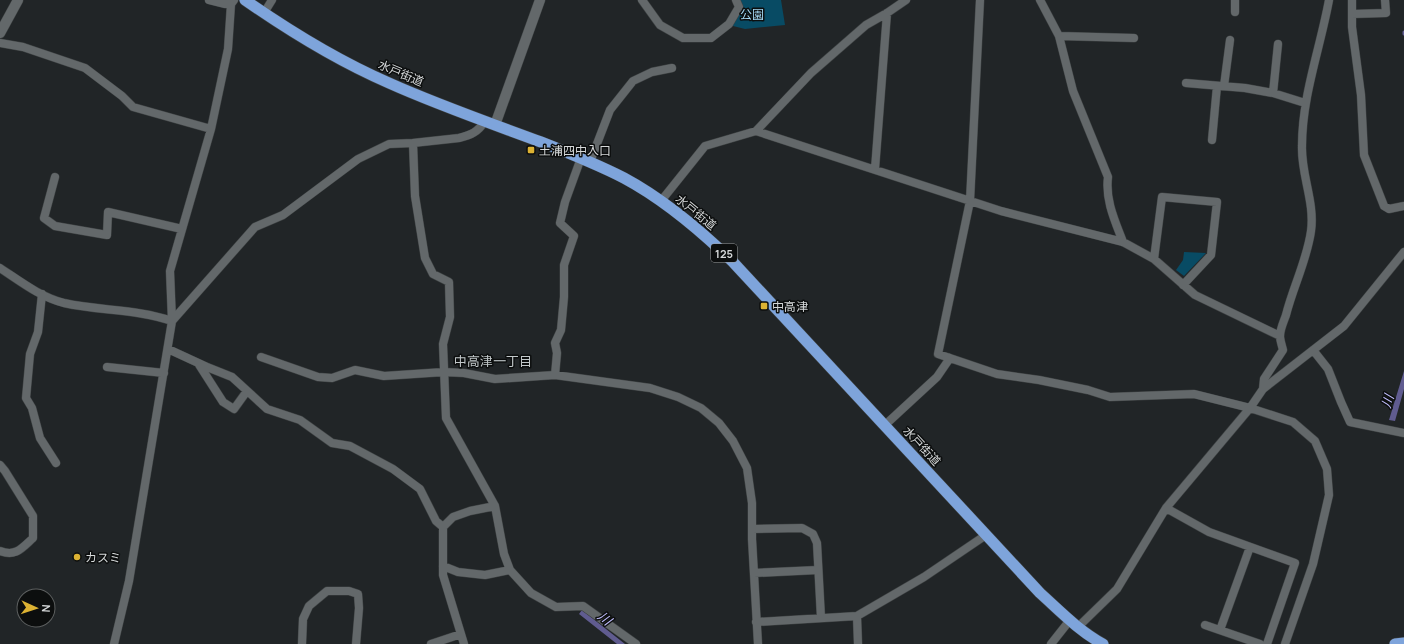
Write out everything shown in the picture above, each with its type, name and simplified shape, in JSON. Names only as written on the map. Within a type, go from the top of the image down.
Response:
[{"type":"highway","name":"水戸街道","points":[[246,0],[312,44],[352,66],[396,86],[585,160],[625,179],[661,201],[700,230],[732,261],[1040,593],[1091,638],[1103,644]]},
{"type":"highway","points":[[1395,644],[1404,642]]},
{"type":"street","points":[[0,33],[18,0]]},
{"type":"street","points":[[114,644],[129,582],[168,349],[172,321],[170,271],[211,129],[228,49],[232,2],[226,4],[209,0]]},
{"type":"street","points":[[264,13],[272,0]]},
{"type":"street","points":[[172,321],[255,227],[283,215],[358,159],[389,144],[459,138],[466,136],[490,123],[540,0]]},
{"type":"street","points":[[642,0],[660,25],[683,38],[711,38],[729,24],[739,7],[736,0]]},
{"type":"street","points":[[661,201],[705,146],[756,131],[811,73],[866,25],[888,13],[906,0]]},
{"type":"street","points":[[980,0],[970,201],[938,354],[997,374],[1060,384],[1088,390],[1110,397],[1194,394],[1250,408],[1293,422],[1314,441],[1327,468],[1329,495],[1313,564],[1285,644]]},
{"type":"street","points":[[1040,0],[1058,36],[1073,91],[1108,177],[1106,189],[1113,218],[1123,242]]},
{"type":"street","points":[[1235,0],[1235,12]]},
{"type":"street","points":[[1262,389],[1264,379],[1283,350],[1280,336],[1290,299],[1304,260],[1311,231],[1312,217],[1310,194],[1303,165],[1302,146],[1305,103],[1329,0]]},
{"type":"street","points":[[1352,0],[1352,27],[1361,95],[1364,154],[1384,206],[1389,209],[1404,206]]},
{"type":"street","points":[[1352,14],[1386,13],[1385,0]]},
{"type":"street","points":[[875,169],[888,13]]},
{"type":"street","points":[[1058,36],[1134,38]]},
{"type":"street","points":[[1212,140],[1230,40]]},
{"type":"street","points":[[0,43],[23,47],[85,68],[122,96],[133,107],[211,129]]},
{"type":"street","points":[[1273,93],[1278,44]]},
{"type":"street","points":[[555,375],[557,353],[554,343],[561,330],[564,297],[564,264],[574,236],[560,223],[565,202],[610,110],[632,81],[652,72],[672,68]]},
{"type":"street","points":[[1186,83],[1245,88],[1273,93],[1305,103]]},
{"type":"street","points":[[756,131],[1001,211],[1123,242],[1154,259],[1195,295],[1280,336]]},
{"type":"street","points":[[413,143],[415,196],[426,258],[433,274],[449,282],[450,317],[443,344],[446,418],[495,506],[504,554],[510,570],[531,593],[556,607],[583,606],[636,644]]},
{"type":"street","points":[[55,177],[44,218],[55,226],[106,236],[108,212],[182,229]]},
{"type":"street","points":[[1154,259],[1162,197],[1217,202],[1211,255],[1183,285]]},
{"type":"street","points":[[1051,644],[1117,589],[1166,508],[1250,408],[1262,389],[1344,326],[1404,252]]},
{"type":"street","points":[[0,268],[35,291],[63,303],[157,315],[172,321]]},
{"type":"street","points":[[42,294],[38,332],[30,354],[26,398],[32,408],[40,438],[56,463]]},
{"type":"street","points":[[168,349],[198,363],[232,376],[267,409],[300,420],[332,443],[350,446],[393,469],[420,489],[436,520],[444,528]]},
{"type":"street","points":[[1313,350],[1328,369],[1350,422],[1404,433]]},
{"type":"street","points":[[261,358],[318,377],[332,378],[355,370],[384,376],[444,372],[464,373],[495,379],[555,375],[650,388],[678,397],[702,408],[719,422],[733,442],[747,468],[752,503],[758,644]]},
{"type":"street","points":[[885,425],[937,377],[950,358]]},
{"type":"street","points":[[198,363],[223,402],[234,409],[247,391]]},
{"type":"street","points":[[107,367],[164,373]]},
{"type":"street","points":[[0,465],[33,516],[33,538],[19,551],[8,554],[0,552]]},
{"type":"street","points":[[464,644],[443,575],[444,528],[453,517],[470,510],[495,506]]},
{"type":"street","points":[[1166,508],[1209,532],[1295,563],[1268,644]]},
{"type":"street","points":[[752,529],[802,528],[813,534],[817,543],[821,618]]},
{"type":"street","points":[[756,622],[857,616],[924,577],[986,535]]},
{"type":"street","points":[[1220,630],[1250,547]]},
{"type":"street","points":[[443,566],[458,572],[485,575],[510,570]]},
{"type":"street","points":[[754,573],[818,570]]},
{"type":"street","points":[[302,644],[303,619],[309,606],[328,591],[349,591],[358,594],[359,608],[356,644]]},
{"type":"street","points":[[857,616],[858,644]]},
{"type":"street","points":[[1205,625],[1260,644]]},
{"type":"street","points":[[431,644],[462,634]]},
{"type":"green space","name":"公園","points":[[736,0],[781,0],[785,25],[745,29],[729,25],[739,7]]},
{"type":"green space","points":[[1184,252],[1206,253],[1184,276],[1176,270],[1183,260]]},
{"type":"shaded area","points":[[1404,371],[1404,389],[1395,421],[1389,420]]},
{"type":"shaded area","points":[[582,610],[625,644],[617,644],[579,614]]},
{"type":"place","name":"土浦四中入口","points":[[531,150]]},
{"type":"place","name":"中高津","points":[[764,306]]},
{"type":"place","name":"カスミ","points":[[77,557]]},
{"type":"district","name":"中高津一丁目","points":[[493,361]]},
{"type":"water label","name":"川","points":[[1387,401]]},
{"type":"water label","name":"川","points":[[605,618]]}]
